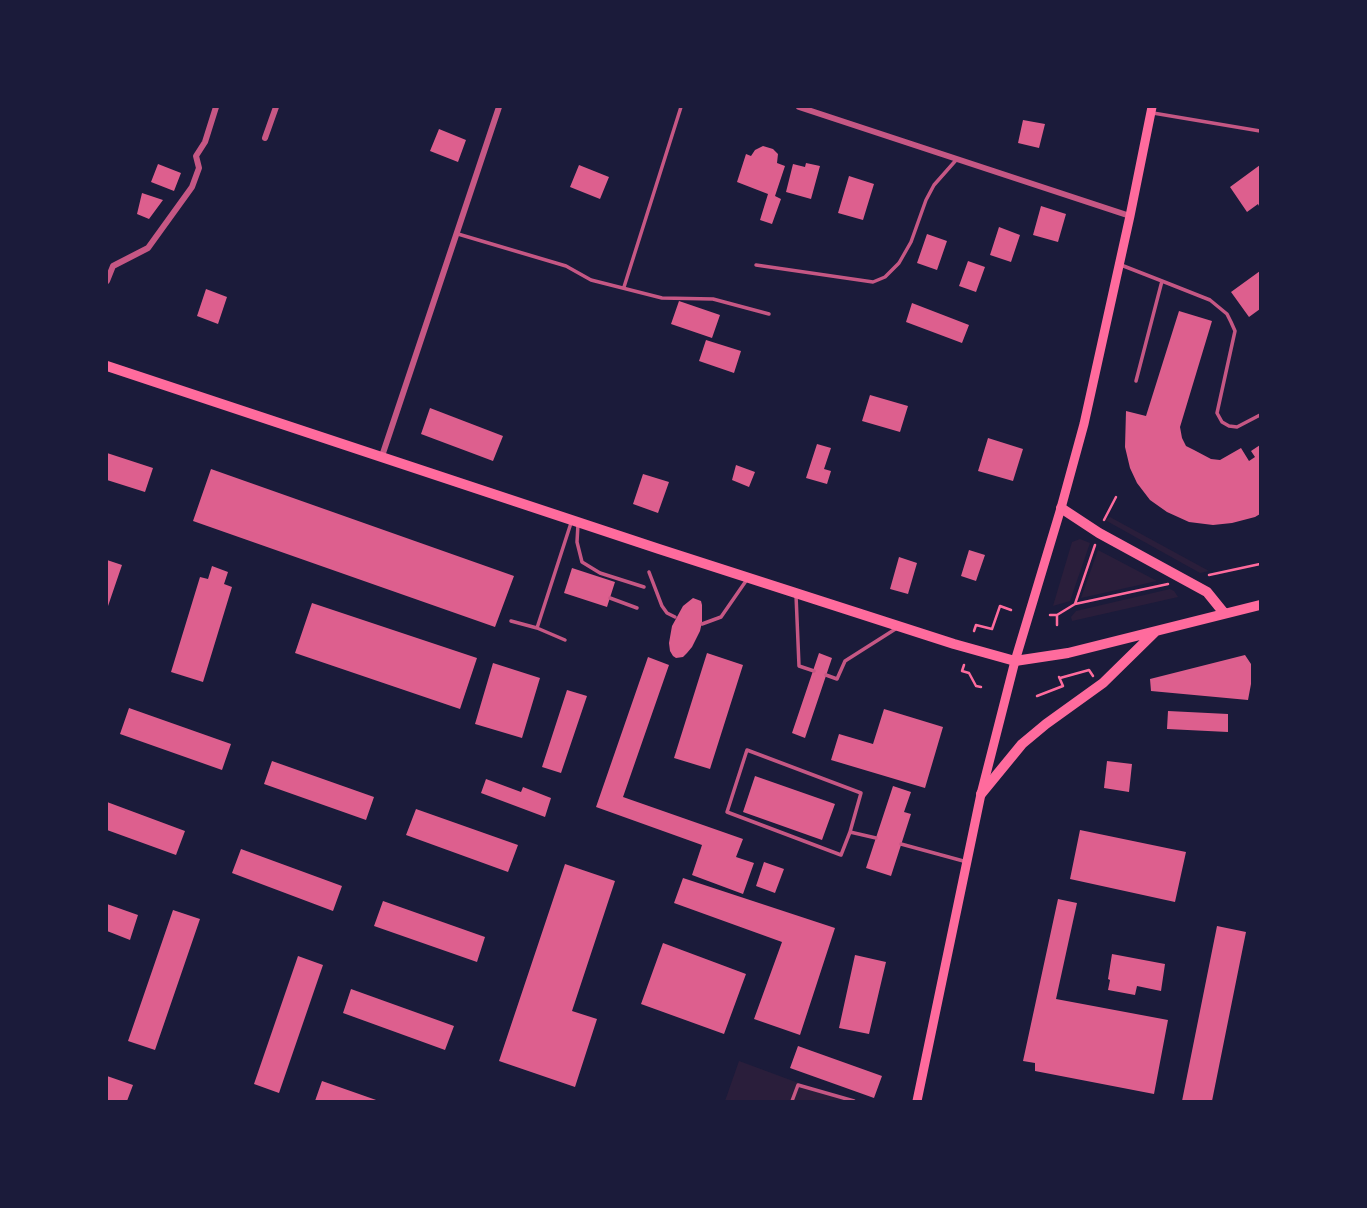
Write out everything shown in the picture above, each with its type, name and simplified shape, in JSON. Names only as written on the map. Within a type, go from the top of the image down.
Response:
[{"type":"main road","points":[[917,1101],[981,794],[1015,661],[1084,424],[1152,110]]},
{"type":"main road","points":[[107,366],[900,627],[1015,661],[1068,653],[1260,605]]},
{"type":"main road","points":[[1061,509],[1207,592],[1224,613]]},
{"type":"main road","points":[[981,794],[1022,744],[1103,683],[1157,630]]},
{"type":"street","points":[[107,281],[113,266],[148,248],[192,187],[199,168],[196,156],[205,142],[216,107]]},
{"type":"street","points":[[265,138],[276,107]]},
{"type":"street","points":[[382,456],[499,107]]},
{"type":"street","points":[[799,107],[1130,216]]},
{"type":"lane","points":[[624,287],[681,107]]},
{"type":"lane","points":[[1152,110],[1260,131]]},
{"type":"lane","points":[[756,265],[873,282],[885,277],[899,263],[911,242],[934,185],[957,158]]},
{"type":"lane","points":[[457,233],[566,267],[591,280],[662,298],[713,299],[769,314]]},
{"type":"lane","points":[[1120,264],[1210,300],[1227,314],[1235,331],[1217,412],[1222,422],[1229,426],[1237,426],[1260,415]]},
{"type":"lane","points":[[1136,381],[1162,281]]},
{"type":"lane","points":[[575,521],[582,562],[600,573],[644,587]]},
{"type":"lane","points":[[537,628],[575,521]]},
{"type":"lane","points":[[591,574],[593,569]]},
{"type":"lane","points":[[649,572],[662,607],[675,617]]},
{"type":"lane","points":[[702,624],[721,617],[749,577]]},
{"type":"lane","points":[[796,593],[799,666],[814,671]]},
{"type":"lane","points":[[610,598],[637,608]]},
{"type":"lane","points":[[511,621],[565,639]]},
{"type":"lane","points":[[826,675],[837,679],[845,661],[900,627]]},
{"type":"lane","points":[[747,750],[861,793],[850,832],[841,855],[727,812],[747,750]]},
{"type":"lane","points":[[850,832],[876,838]]},
{"type":"lane","points":[[901,844],[967,863]]},
{"type":"lane","points":[[792,1101],[798,1085],[855,1101]]},
{"type":"path","points":[[1103,524],[1116,497]]},
{"type":"path","points":[[1075,604],[1095,544]]},
{"type":"path","points":[[1209,575],[1260,564]]},
{"type":"path","points":[[1050,615],[1057,615],[1075,604],[1170,584]]},
{"type":"path","points":[[974,631],[976,625],[992,629],[1000,606],[1011,610]]},
{"type":"path","points":[[1057,615],[1057,625]]},
{"type":"path","points":[[964,664],[962,671],[969,673],[976,686],[981,687]]},
{"type":"path","points":[[1037,696],[1063,686],[1060,677],[1089,670],[1094,677]]},
{"type":"shaded area","points":[[1110,517],[1209,571],[1200,573],[1105,520]]},
{"type":"shaded area","points":[[1080,539],[1090,543],[1070,601],[1053,606],[1072,542]]},
{"type":"shaded area","points":[[1098,550],[1157,581],[1081,598]]},
{"type":"shaded area","points":[[1170,589],[1178,597],[1072,621],[1071,617],[1076,611]]},
{"type":"shaded area","points":[[739,1061],[847,1101],[725,1101]]},
{"type":"building","points":[[1023,120],[1045,124],[1039,148],[1018,143]]},
{"type":"building","points":[[439,129],[466,140],[458,162],[430,151]]},
{"type":"building","points":[[763,146],[773,149],[778,154],[777,163],[785,166],[775,196],[781,199],[772,224],[760,220],[768,194],[737,182],[746,154],[751,156]]},
{"type":"building","points":[[806,163],[820,166],[811,199],[786,192],[793,164],[805,167]]},
{"type":"building","points":[[158,164],[181,173],[174,191],[151,182]]},
{"type":"building","points":[[579,165],[609,177],[600,199],[570,187]]},
{"type":"building","points":[[1260,165],[1260,208],[1258,204],[1247,212],[1230,187]]},
{"type":"building","points":[[849,176],[874,184],[863,220],[838,213]]},
{"type":"building","points":[[142,193],[163,200],[149,219],[137,214]]},
{"type":"building","points":[[1041,206],[1066,214],[1058,242],[1033,235]]},
{"type":"building","points":[[999,227],[1020,235],[1011,262],[990,255]]},
{"type":"building","points":[[927,234],[947,241],[937,270],[917,263]]},
{"type":"building","points":[[968,261],[985,267],[976,292],[959,286]]},
{"type":"building","points":[[1260,271],[1260,309],[1249,317],[1231,292]]},
{"type":"building","points":[[206,289],[227,297],[218,324],[197,316]]},
{"type":"building","points":[[679,301],[720,315],[712,338],[671,324]]},
{"type":"building","points":[[912,303],[969,325],[962,343],[906,322]]},
{"type":"building","points":[[1179,311],[1212,321],[1180,427],[1182,438],[1186,446],[1211,459],[1220,460],[1241,448],[1249,461],[1255,457],[1251,451],[1260,445],[1260,514],[1255,517],[1213,525],[1189,522],[1150,500],[1130,468],[1125,447],[1126,411],[1146,416]]},
{"type":"building","points":[[706,340],[741,351],[734,373],[699,361]]},
{"type":"building","points":[[870,395],[908,406],[900,432],[862,421]]},
{"type":"building","points":[[430,408],[503,436],[493,461],[421,434]]},
{"type":"building","points":[[988,438],[1023,449],[1013,481],[978,471]]},
{"type":"building","points":[[817,444],[831,448],[824,469],[831,471],[827,484],[806,478]]},
{"type":"building","points":[[107,453],[153,468],[145,492],[107,480]]},
{"type":"building","points":[[736,465],[755,472],[749,487],[732,480]]},
{"type":"building","points":[[211,469],[514,576],[495,627],[193,521]]},
{"type":"building","points":[[643,474],[669,482],[658,513],[633,504]]},
{"type":"building","points":[[969,550],[985,555],[976,581],[961,576]]},
{"type":"building","points":[[899,557],[917,563],[908,594],[890,589]]},
{"type":"building","points":[[107,560],[122,565],[107,609]]},
{"type":"building","points":[[212,566],[228,572],[224,584],[232,587],[203,682],[171,672],[200,577],[208,579]]},
{"type":"building","points":[[572,568],[615,582],[607,607],[564,593]]},
{"type":"building","points":[[693,598],[701,601],[702,605],[700,631],[687,653],[676,658],[670,651],[669,643],[672,626],[683,606]]},
{"type":"building","points":[[312,603],[477,658],[460,709],[295,653]]},
{"type":"building","points":[[707,653],[743,665],[710,769],[674,758]]},
{"type":"building","points":[[819,653],[832,658],[805,738],[792,733]]},
{"type":"building","points":[[1245,655],[1251,664],[1248,700],[1151,691],[1150,679]]},
{"type":"building","points":[[648,657],[669,665],[623,797],[743,839],[736,857],[754,863],[743,894],[692,875],[702,845],[596,807]]},
{"type":"building","points":[[493,663],[540,678],[522,738],[475,724]]},
{"type":"building","points":[[567,690],[587,696],[561,773],[542,767]]},
{"type":"building","points":[[129,708],[231,744],[222,770],[120,734]]},
{"type":"building","points":[[884,709],[943,727],[925,788],[831,760],[839,734],[873,744]]},
{"type":"building","points":[[1168,711],[1228,714],[1228,732],[1167,729]]},
{"type":"building","points":[[272,761],[374,797],[366,820],[264,784]]},
{"type":"building","points":[[1107,761],[1132,764],[1129,792],[1104,788]]},
{"type":"building","points":[[755,776],[835,804],[822,840],[743,812]]},
{"type":"building","points":[[486,779],[521,792],[523,787],[551,798],[545,817],[481,793]]},
{"type":"building","points":[[893,786],[911,792],[904,812],[911,814],[891,876],[866,868]]},
{"type":"building","points":[[107,802],[185,831],[176,855],[107,830]]},
{"type":"building","points":[[416,809],[518,845],[508,872],[406,835]]},
{"type":"building","points":[[1080,830],[1186,852],[1175,902],[1070,879]]},
{"type":"building","points":[[241,849],[342,886],[333,911],[232,873]]},
{"type":"building","points":[[764,862],[784,869],[775,893],[756,886]]},
{"type":"building","points":[[565,864],[615,881],[572,1011],[597,1019],[575,1087],[499,1061]]},
{"type":"building","points":[[683,878],[835,928],[800,1035],[754,1019],[782,942],[674,903]]},
{"type":"building","points":[[1058,899],[1077,903],[1056,999],[1168,1020],[1154,1094],[1035,1071],[1035,1063],[1023,1061]]},
{"type":"building","points":[[383,901],[485,937],[477,962],[374,926]]},
{"type":"building","points":[[107,904],[138,915],[130,940],[107,931]]},
{"type":"building","points":[[173,910],[200,919],[155,1050],[128,1041]]},
{"type":"building","points":[[1217,926],[1246,932],[1212,1101],[1182,1101]]},
{"type":"building","points":[[663,943],[746,974],[724,1034],[641,1004]]},
{"type":"building","points":[[1112,954],[1165,964],[1161,991],[1137,986],[1135,995],[1108,990]]},
{"type":"building","points":[[855,955],[886,962],[869,1034],[839,1028]]},
{"type":"building","points":[[298,956],[323,965],[279,1093],[254,1084]]},
{"type":"building","points":[[351,989],[454,1026],[445,1050],[343,1013]]},
{"type":"building","points":[[798,1046],[882,1076],[874,1098],[790,1068]]},
{"type":"building","points":[[107,1076],[133,1085],[127,1101],[107,1101]]},
{"type":"building","points":[[322,1081],[379,1101],[315,1101]]}]
